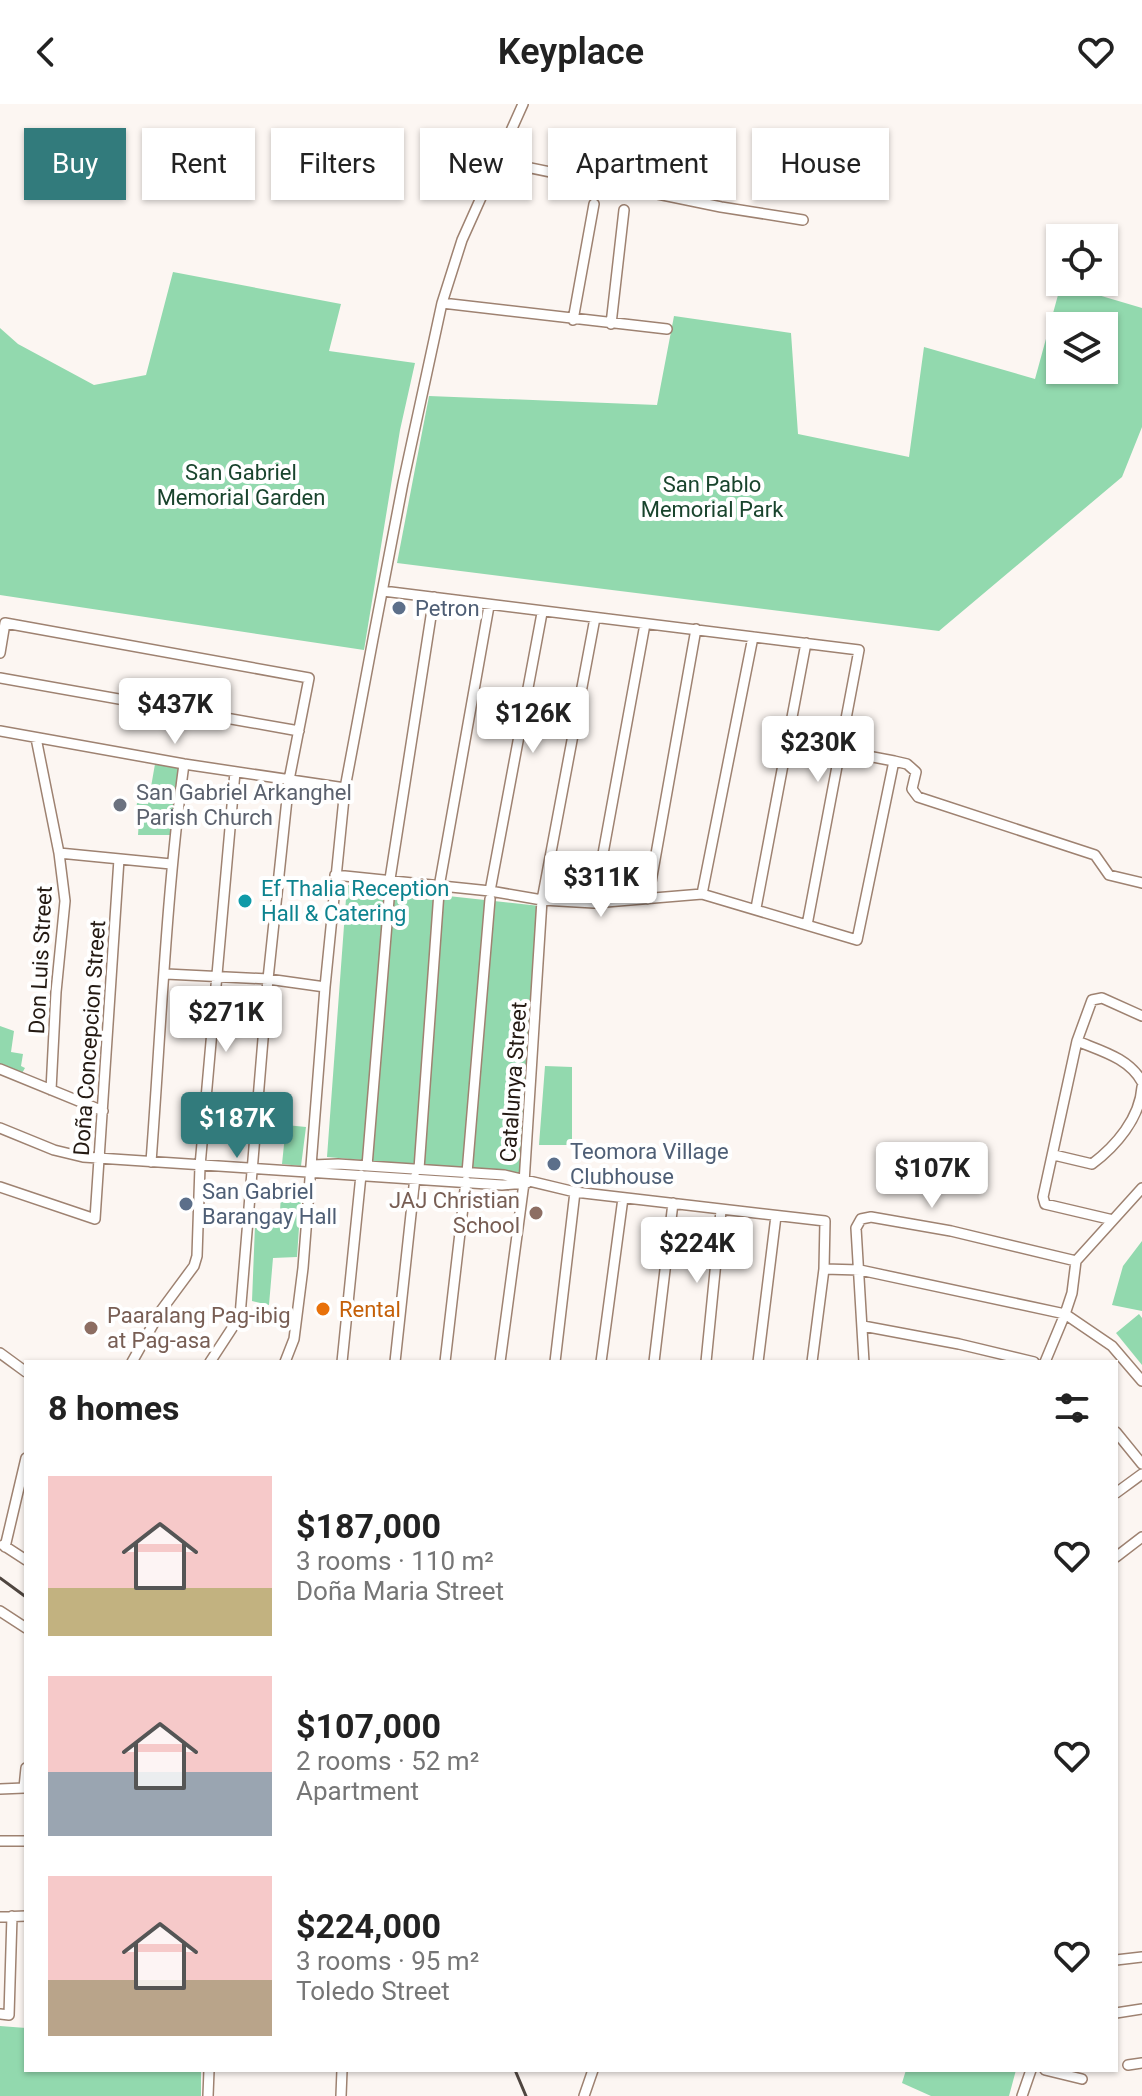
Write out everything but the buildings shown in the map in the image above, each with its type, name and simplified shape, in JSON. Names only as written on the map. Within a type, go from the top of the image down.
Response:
[{"type":"street","points":[[512,128],[523,104]]},
{"type":"street","points":[[532,168],[721,207],[803,220]]},
{"type":"street","points":[[286,1360],[294,1339],[312,1168],[325,987],[345,788],[403,483],[442,303],[462,240],[480,200]]},
{"type":"street","points":[[573,320],[594,204]]},
{"type":"street","points":[[611,324],[624,210]]},
{"type":"street","points":[[442,303],[667,329]]},
{"type":"street","points":[[383,591],[859,650],[807,925]]},
{"type":"street","points":[[342,1360],[364,1170],[390,883],[434,597]]},
{"type":"street","points":[[395,1360],[417,1173],[439,889],[489,606]]},
{"type":"street","points":[[445,1360],[466,1177],[490,895],[542,613]]},
{"type":"street","name":"Catalunya Street","points":[[500,1360],[526,1182],[542,900],[595,618]]},
{"type":"street","points":[[0,653],[5,623],[309,678],[289,780],[268,979],[240,1316],[211,1360]]},
{"type":"street","points":[[594,903],[645,624]]},
{"type":"street","points":[[648,899],[696,629]]},
{"type":"street","points":[[702,894],[753,637]]},
{"type":"street","points":[[756,908],[806,643]]},
{"type":"street","points":[[0,678],[299,731]]},
{"type":"street","points":[[0,731],[184,764],[345,788]]},
{"type":"street","name":"Don Luis Street","points":[[36,738],[59,853],[65,910],[56,992],[51,1090]]},
{"type":"street","points":[[841,751],[907,764],[916,772],[912,789],[918,797],[1095,855],[1109,875],[1142,883]]},
{"type":"street","points":[[335,875],[490,895],[594,903],[702,894],[857,940],[894,761]]},
{"type":"street","points":[[151,1162],[171,864],[184,764]]},
{"type":"street","points":[[133,1360],[160,1312],[194,1266],[197,1256],[200,1166],[235,772]]},
{"type":"street","points":[[59,853],[171,864]]},
{"type":"street","name":"Doña Concepcion Street","points":[[0,1187],[95,1219],[119,859]]},
{"type":"street","points":[[166,974],[268,979],[325,987]]},
{"type":"street","points":[[1113,1220],[1045,1204],[1043,1197],[1077,1041],[1092,1000],[1102,998],[1142,1016]]},
{"type":"street","points":[[1054,1155],[1092,1164],[1103,1156],[1128,1126],[1141,1101],[1142,1084],[1135,1070],[1114,1056],[1077,1041]]},
{"type":"street","points":[[0,1069],[103,1111]]},
{"type":"street","points":[[0,1128],[68,1155],[200,1166],[364,1170],[526,1182],[575,1192],[825,1221],[824,1269],[812,1360]]},
{"type":"street","points":[[1046,1360],[1072,1293],[1076,1261],[1142,1188]]},
{"type":"street","points":[[555,1360],[575,1192]]},
{"type":"street","points":[[601,1360],[623,1198]]},
{"type":"street","points":[[654,1360],[673,1203]]},
{"type":"street","points":[[706,1360],[721,1211]]},
{"type":"street","points":[[758,1360],[776,1216]]},
{"type":"street","points":[[864,1360],[856,1228],[861,1219],[871,1217],[951,1231],[1076,1261]]},
{"type":"street","points":[[824,1269],[860,1270],[1065,1314],[1112,1346],[1142,1381]]},
{"type":"street","points":[[863,1326],[1026,1360]]},
{"type":"street","points":[[0,1353],[24,1371]]},
{"type":"street","points":[[1118,1434],[1142,1464]]},
{"type":"street","points":[[24,1465],[2,1545],[24,1559]]},
{"type":"street","points":[[1118,1492],[1142,1474]]},
{"type":"street","points":[[1118,1555],[1142,1537]]},
{"type":"street","points":[[0,1611],[24,1627]]},
{"type":"street","points":[[0,1789],[24,1788]]},
{"type":"street","points":[[0,1841],[24,1841]]},
{"type":"street","points":[[4,2014],[12,1916]]},
{"type":"street","points":[[0,1917],[24,1916]]},
{"type":"street","points":[[1118,1960],[1142,1957]]},
{"type":"street","points":[[1118,2013],[1142,2009]]},
{"type":"street","points":[[1128,2065],[1142,2063]]},
{"type":"street","points":[[208,2096],[209,2072]]},
{"type":"street","points":[[341,2096],[342,2072]]},
{"type":"street","points":[[584,2096],[592,2072]]},
{"type":"street","points":[[1022,2096],[1030,2072]]},
{"type":"street","points":[[1053,2072],[1082,2079]]},
{"type":"green space","name":"San Gabriel Memorial Garden","points":[[173,272],[341,304],[329,351],[415,363],[400,430],[364,650],[0,595],[0,328],[18,344],[94,385],[146,375]]},
{"type":"green space","name":"San Pablo Memorial Park","points":[[1058,296],[1102,296],[1142,308],[1142,427],[1122,477],[939,631],[397,563],[429,396],[657,405],[674,316],[791,333],[798,434],[909,457],[924,347],[1035,379],[1046,339],[1046,384],[1118,384],[1118,312],[1053,312]]},
{"type":"green space","points":[[155,764],[179,768],[170,835],[138,835],[139,820],[135,819],[137,803],[148,804]]},
{"type":"green space","points":[[347,885],[540,906],[520,1174],[327,1157]]},
{"type":"green space","points":[[0,1026],[14,1031],[11,1052],[23,1054],[21,1066],[25,1068],[21,1075],[0,1066]]},
{"type":"green space","points":[[545,1066],[572,1067],[572,1145],[539,1145]]},
{"type":"green space","points":[[286,1125],[306,1127],[301,1166],[282,1164]]},
{"type":"green space","points":[[281,1195],[301,1198],[297,1257],[273,1258],[269,1305],[252,1301],[255,1225],[279,1226]]},
{"type":"green space","points":[[1142,1241],[1142,1311],[1112,1305],[1123,1266]]},
{"type":"green space","points":[[1139,1314],[1142,1318],[1142,1365],[1116,1333]]},
{"type":"green space","points":[[0,2026],[24,2028],[24,2072],[201,2072],[201,2096],[0,2096]]},
{"type":"green space","points":[[905,2072],[1015,2072],[1009,2096],[931,2096],[902,2083]]},
{"type":"railway","points":[[0,1578],[24,1596]]},
{"type":"railway","points":[[516,2072],[526,2096]]},
{"type":"place","name":"Petron","points":[[399,608]]},
{"type":"place","name":"San Gabriel Arkanghel Parish Church","points":[[120,805]]},
{"type":"place","name":"Ef Thalia Reception Hall & Catering","points":[[245,901]]},
{"type":"place","name":"Teomora Village Clubhouse","points":[[554,1164]]},
{"type":"place","name":"San Gabriel Barangay Hall","points":[[186,1204]]},
{"type":"place","name":"JAJ Christian School","points":[[536,1213]]},
{"type":"place","name":"Rental","points":[[323,1309]]},
{"type":"place","name":"Paaralang Pag-ibig at Pag-asa","points":[[91,1328]]}]
